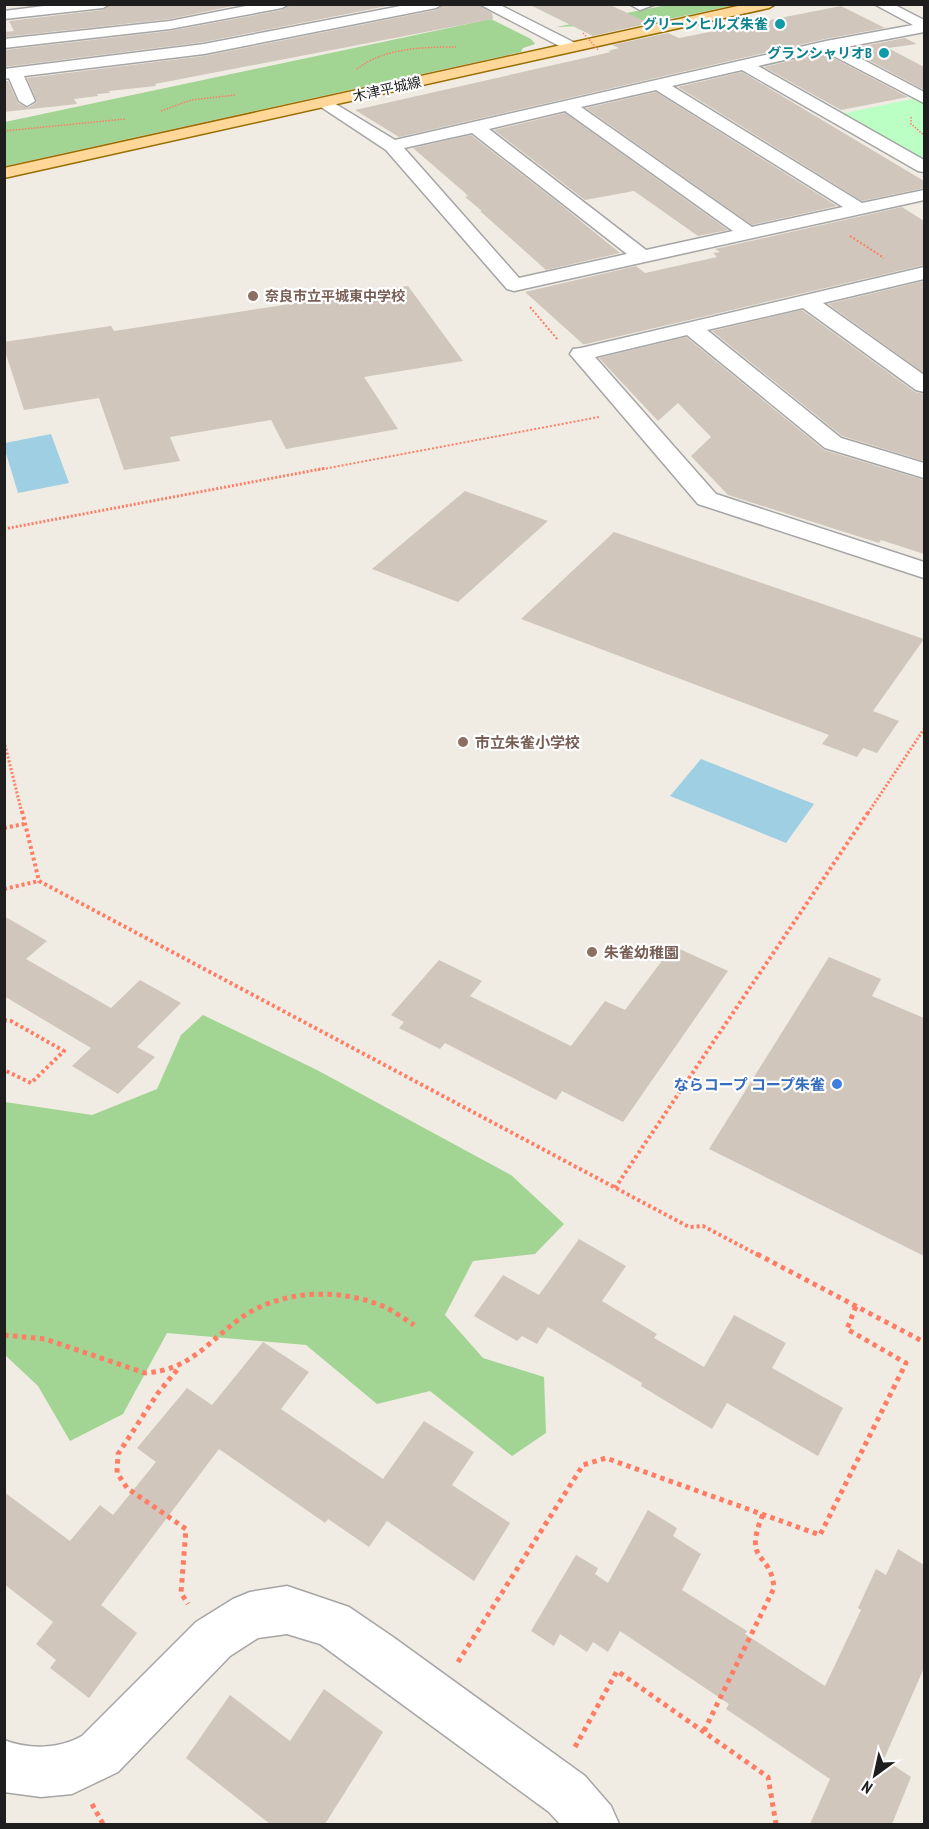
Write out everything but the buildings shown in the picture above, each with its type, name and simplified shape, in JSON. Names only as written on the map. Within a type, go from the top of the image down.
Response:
[{"type":"main road","name":"木津平城線","points":[[4,173],[769,4]]},
{"type":"street","points":[[4,15],[102,4]]},
{"type":"street","points":[[4,44],[170,25],[282,4]]},
{"type":"street","points":[[27,101],[10,74],[204,49],[436,4]]},
{"type":"street","points":[[486,4],[572,47]]},
{"type":"street","points":[[636,4],[640,6],[649,4]]},
{"type":"street","points":[[881,4],[924,27]]},
{"type":"street","points":[[298,10],[324,26]]},
{"type":"street","points":[[392,146],[826,46],[924,27]]},
{"type":"street","points":[[826,46],[924,98]]},
{"type":"street","points":[[111,62],[120,77]]},
{"type":"street","points":[[745,65],[924,167]]},
{"type":"street","points":[[659,85],[859,209]]},
{"type":"street","points":[[323,103],[392,146],[514,285],[924,195]]},
{"type":"street","points":[[567,106],[748,233]]},
{"type":"street","points":[[476,127],[642,257]]},
{"type":"street","points":[[920,278],[807,301],[581,354],[707,499],[924,570]]},
{"type":"street","points":[[807,301],[924,385]]},
{"type":"street","points":[[691,328],[833,443],[924,471]]},
{"type":"street","points":[[4,1765],[11,1769],[41,1772],[72,1768],[100,1754],[213,1640],[250,1616],[287,1610],[332,1624],[567,1794],[593,1824]]},
{"type":"path","points":[[584,33],[598,51]]},
{"type":"path","points":[[356,70],[372,59],[411,50],[435,46],[466,47]]},
{"type":"path","points":[[153,116],[191,100],[241,95]]},
{"type":"path","points":[[4,131],[130,119]]},
{"type":"path","points":[[822,218],[920,278]]},
{"type":"path","points":[[514,285],[515,290],[566,349],[581,354]]},
{"type":"path","points":[[4,530],[630,411]]},
{"type":"path","points":[[615,1188],[924,729]]},
{"type":"path","points":[[4,741],[7,763],[39,881]]},
{"type":"path","points":[[4,828],[24,824]]},
{"type":"path","points":[[4,890],[39,881],[689,1227],[703,1226],[924,1342]]},
{"type":"path","points":[[4,1020],[11,1021],[64,1051],[31,1083],[4,1070]]},
{"type":"path","points":[[213,1640],[181,1593],[186,1529],[127,1488],[117,1473],[118,1454],[158,1394],[178,1369],[243,1317],[281,1299],[320,1294],[344,1295],[382,1305],[414,1324]]},
{"type":"path","points":[[435,1698],[583,1465],[606,1458],[820,1535],[906,1362],[847,1329],[856,1306]]},
{"type":"path","points":[[4,1335],[15,1334],[66,1346],[143,1374],[178,1369]]},
{"type":"path","points":[[704,1731],[774,1588],[774,1580],[758,1553],[754,1541],[763,1514]]},
{"type":"path","points":[[554,1785],[616,1671],[768,1777],[776,1824]]},
{"type":"green space","points":[[667,5],[735,5],[602,33],[579,26],[556,27]]},
{"type":"green space","points":[[491,19],[531,39],[535,44],[523,48],[521,52],[5,166],[5,122]]},
{"type":"green space","points":[[916,98],[924,102],[924,161],[841,114]]},
{"type":"green space","points":[[203,1015],[317,1070],[511,1175],[564,1224],[535,1254],[473,1261],[445,1315],[483,1358],[544,1377],[546,1433],[512,1456],[430,1391],[377,1404],[306,1345],[167,1333],[123,1414],[70,1441],[38,1386],[5,1355],[5,1102],[92,1115],[157,1089],[181,1035]]},
{"type":"water","points":[[51,434],[69,483],[18,493],[5,443]]},
{"type":"water","points":[[701,759],[814,804],[786,843],[670,796]]},
{"type":"place","name":"グリーンヒルズ朱雀","points":[[780,24]]},
{"type":"place","name":"グランシャリオB","points":[[884,53]]},
{"type":"place","name":"奈良市立平城東中学校","points":[[253,296]]},
{"type":"place","name":"市立朱雀小学校","points":[[463,742]]},
{"type":"place","name":"朱雀幼稚園","points":[[592,952]]},
{"type":"place","name":"ならコープ コープ朱雀","points":[[837,1084]]}]
